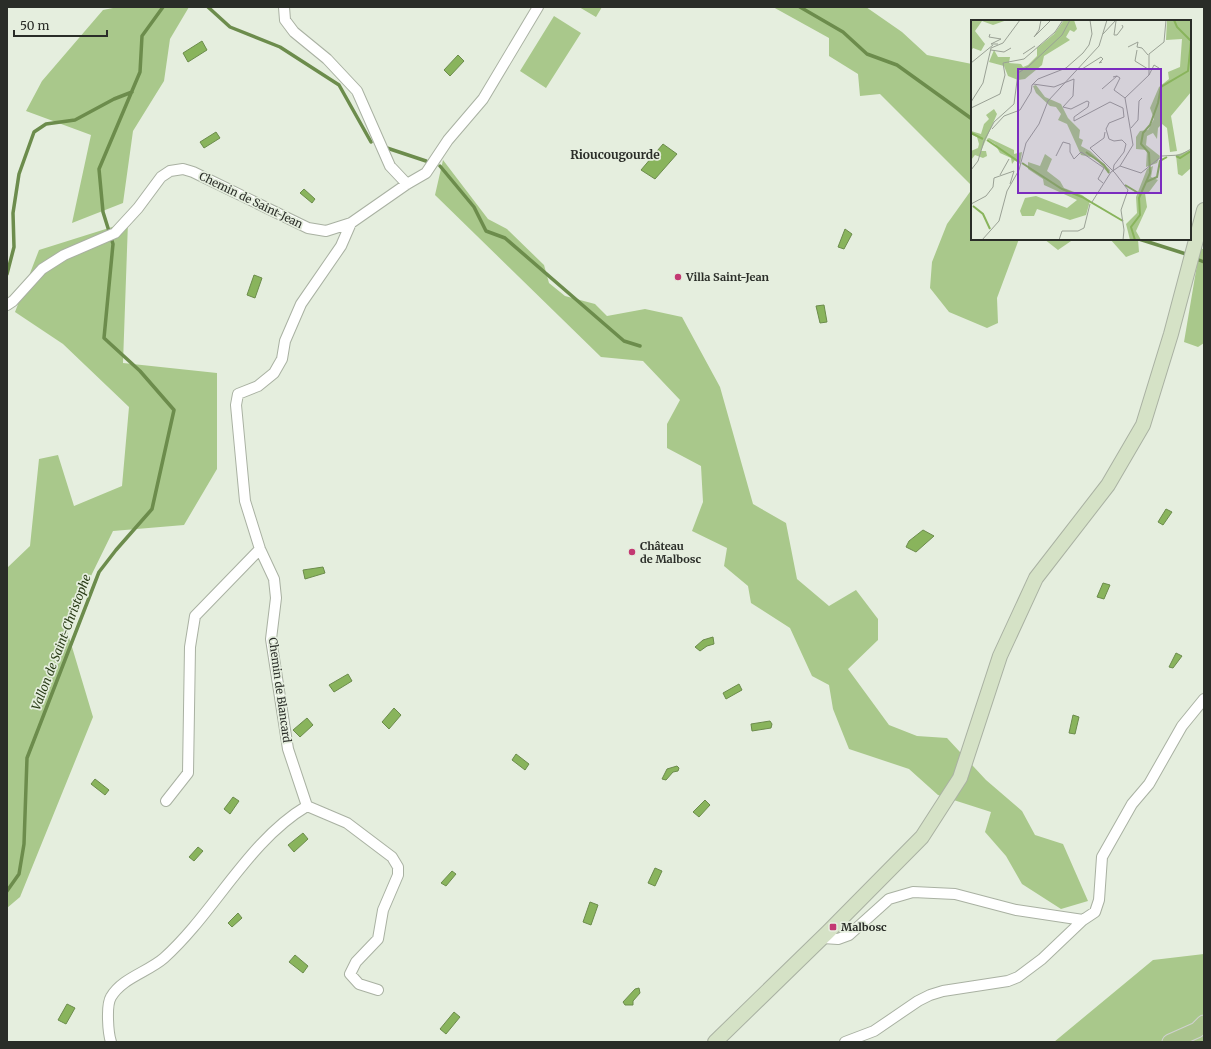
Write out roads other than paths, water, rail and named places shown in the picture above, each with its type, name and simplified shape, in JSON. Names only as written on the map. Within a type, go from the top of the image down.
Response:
[{"type":"main road","points":[[714,1042],[822,938],[922,837],[960,778],[1000,656],[1036,578],[1108,485],[1143,425],[1171,334],[1204,210]]},
{"type":"main road","points":[[1170,1042],[1197,1030],[1204,1023]]},
{"type":"street","points":[[284,7],[285,20],[294,32],[327,59],[357,91],[390,166],[407,184]]},
{"type":"street","name":"Chemin de Saint-Jean","points":[[7,305],[13,301],[42,269],[64,255],[104,236],[114,233],[138,208],[161,177],[170,171],[183,169],[193,172],[308,228],[326,231],[351,223],[407,184],[426,173],[448,140],[483,98],[538,7]]},
{"type":"street","name":"Chemin de Blancard","points":[[307,806],[288,749],[271,638],[276,598],[274,579],[260,549],[245,501],[236,405],[238,394],[258,386],[274,373],[282,359],[284,341],[301,304],[341,246],[351,223]]},
{"type":"street","points":[[166,801],[188,773],[190,647],[196,616],[260,549]]},
{"type":"street","points":[[845,1042],[874,1031],[918,1001],[930,995],[943,991],[1008,981],[1018,977],[1042,959],[1083,920],[1095,912],[1099,900],[1102,857],[1132,804],[1150,784],[1182,726],[1204,700]]},
{"type":"street","points":[[112,1042],[108,1035],[108,1008],[109,999],[116,989],[164,958],[231,882],[267,837],[307,806],[348,823],[392,857],[398,867],[398,875],[383,910],[378,939],[356,962],[350,974],[360,984],[378,990]]},
{"type":"street","points":[[822,938],[838,939],[849,935],[889,900],[913,892],[955,894],[1043,916],[1083,920]]},
{"type":"waterway","name":"Vallon de Saint-Christophe","points":[[7,891],[19,874],[24,844],[27,758],[99,572],[152,509],[174,410],[140,371],[104,338],[113,244],[103,212],[99,169],[140,72],[142,36],[163,7]]},
{"type":"waterway","points":[[208,7],[230,27],[280,47],[339,85],[371,142]]},
{"type":"waterway","points":[[800,7],[843,32],[867,54],[897,65],[971,118]]},
{"type":"waterway","points":[[7,274],[14,247],[13,213],[19,174],[34,132],[46,124],[75,120],[114,99],[132,92]]},
{"type":"waterway","points":[[387,148],[426,161]]},
{"type":"waterway","points":[[440,166],[474,207],[486,231],[505,238],[624,341],[640,346]]},
{"type":"waterway","points":[[1142,240],[1189,255]]},
{"type":"waterway","points":[[1194,258],[1204,262]]},
{"type":"place","name":"Villa Saint-Jean","points":[[678,277]]},
{"type":"place","name":"Château de Malbosc","points":[[632,552]]},
{"type":"place","name":"Malbosc","points":[[833,927]]},
{"type":"district","name":"Rioucougourde","points":[[615,154]]}]
